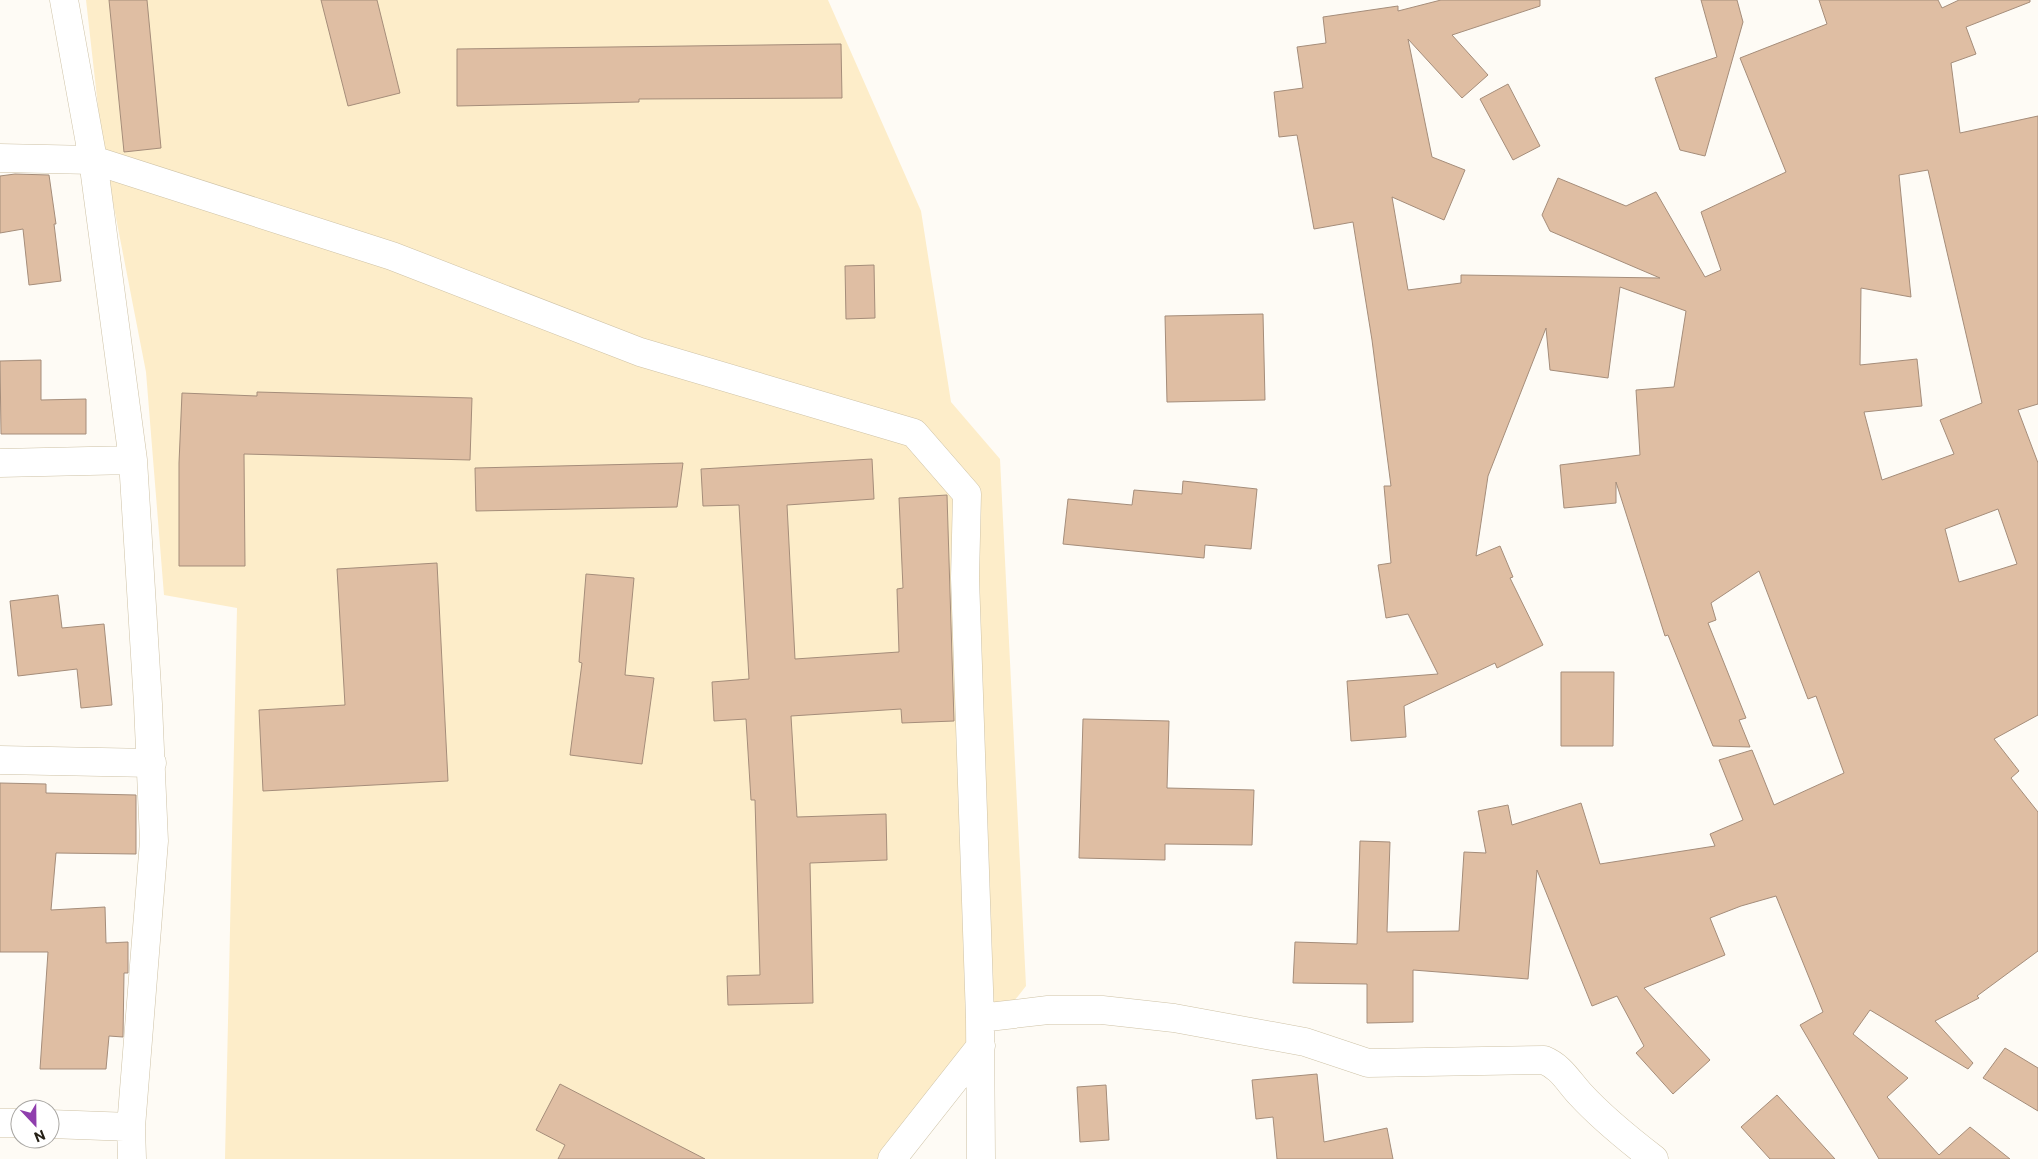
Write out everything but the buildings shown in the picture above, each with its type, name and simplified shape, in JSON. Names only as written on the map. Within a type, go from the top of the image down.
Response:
[{"type":"street","points":[[64,0],[79,92],[93,160],[133,460],[152,763],[154,841],[131,1127],[132,1159]]},
{"type":"street","points":[[0,158],[93,160],[392,256],[640,352],[914,433],[967,494],[965,578],[981,1046],[981,1159]]},
{"type":"street","points":[[0,463],[133,460]]},
{"type":"street","points":[[0,760],[152,763]]},
{"type":"street","points":[[980,1018],[1048,1010],[1102,1010],[1174,1018],[1306,1042],[1368,1063],[1544,1060],[1555,1064],[1580,1094],[1618,1131],[1654,1159]]},
{"type":"street","points":[[892,1159],[981,1046]]},
{"type":"street","points":[[60,1124],[131,1127]]},
{"type":"shaded area","points":[[86,0],[828,0],[921,211],[951,402],[1000,459],[1026,986],[889,1159],[225,1159],[237,608],[164,595],[146,372],[103,151]]}]
